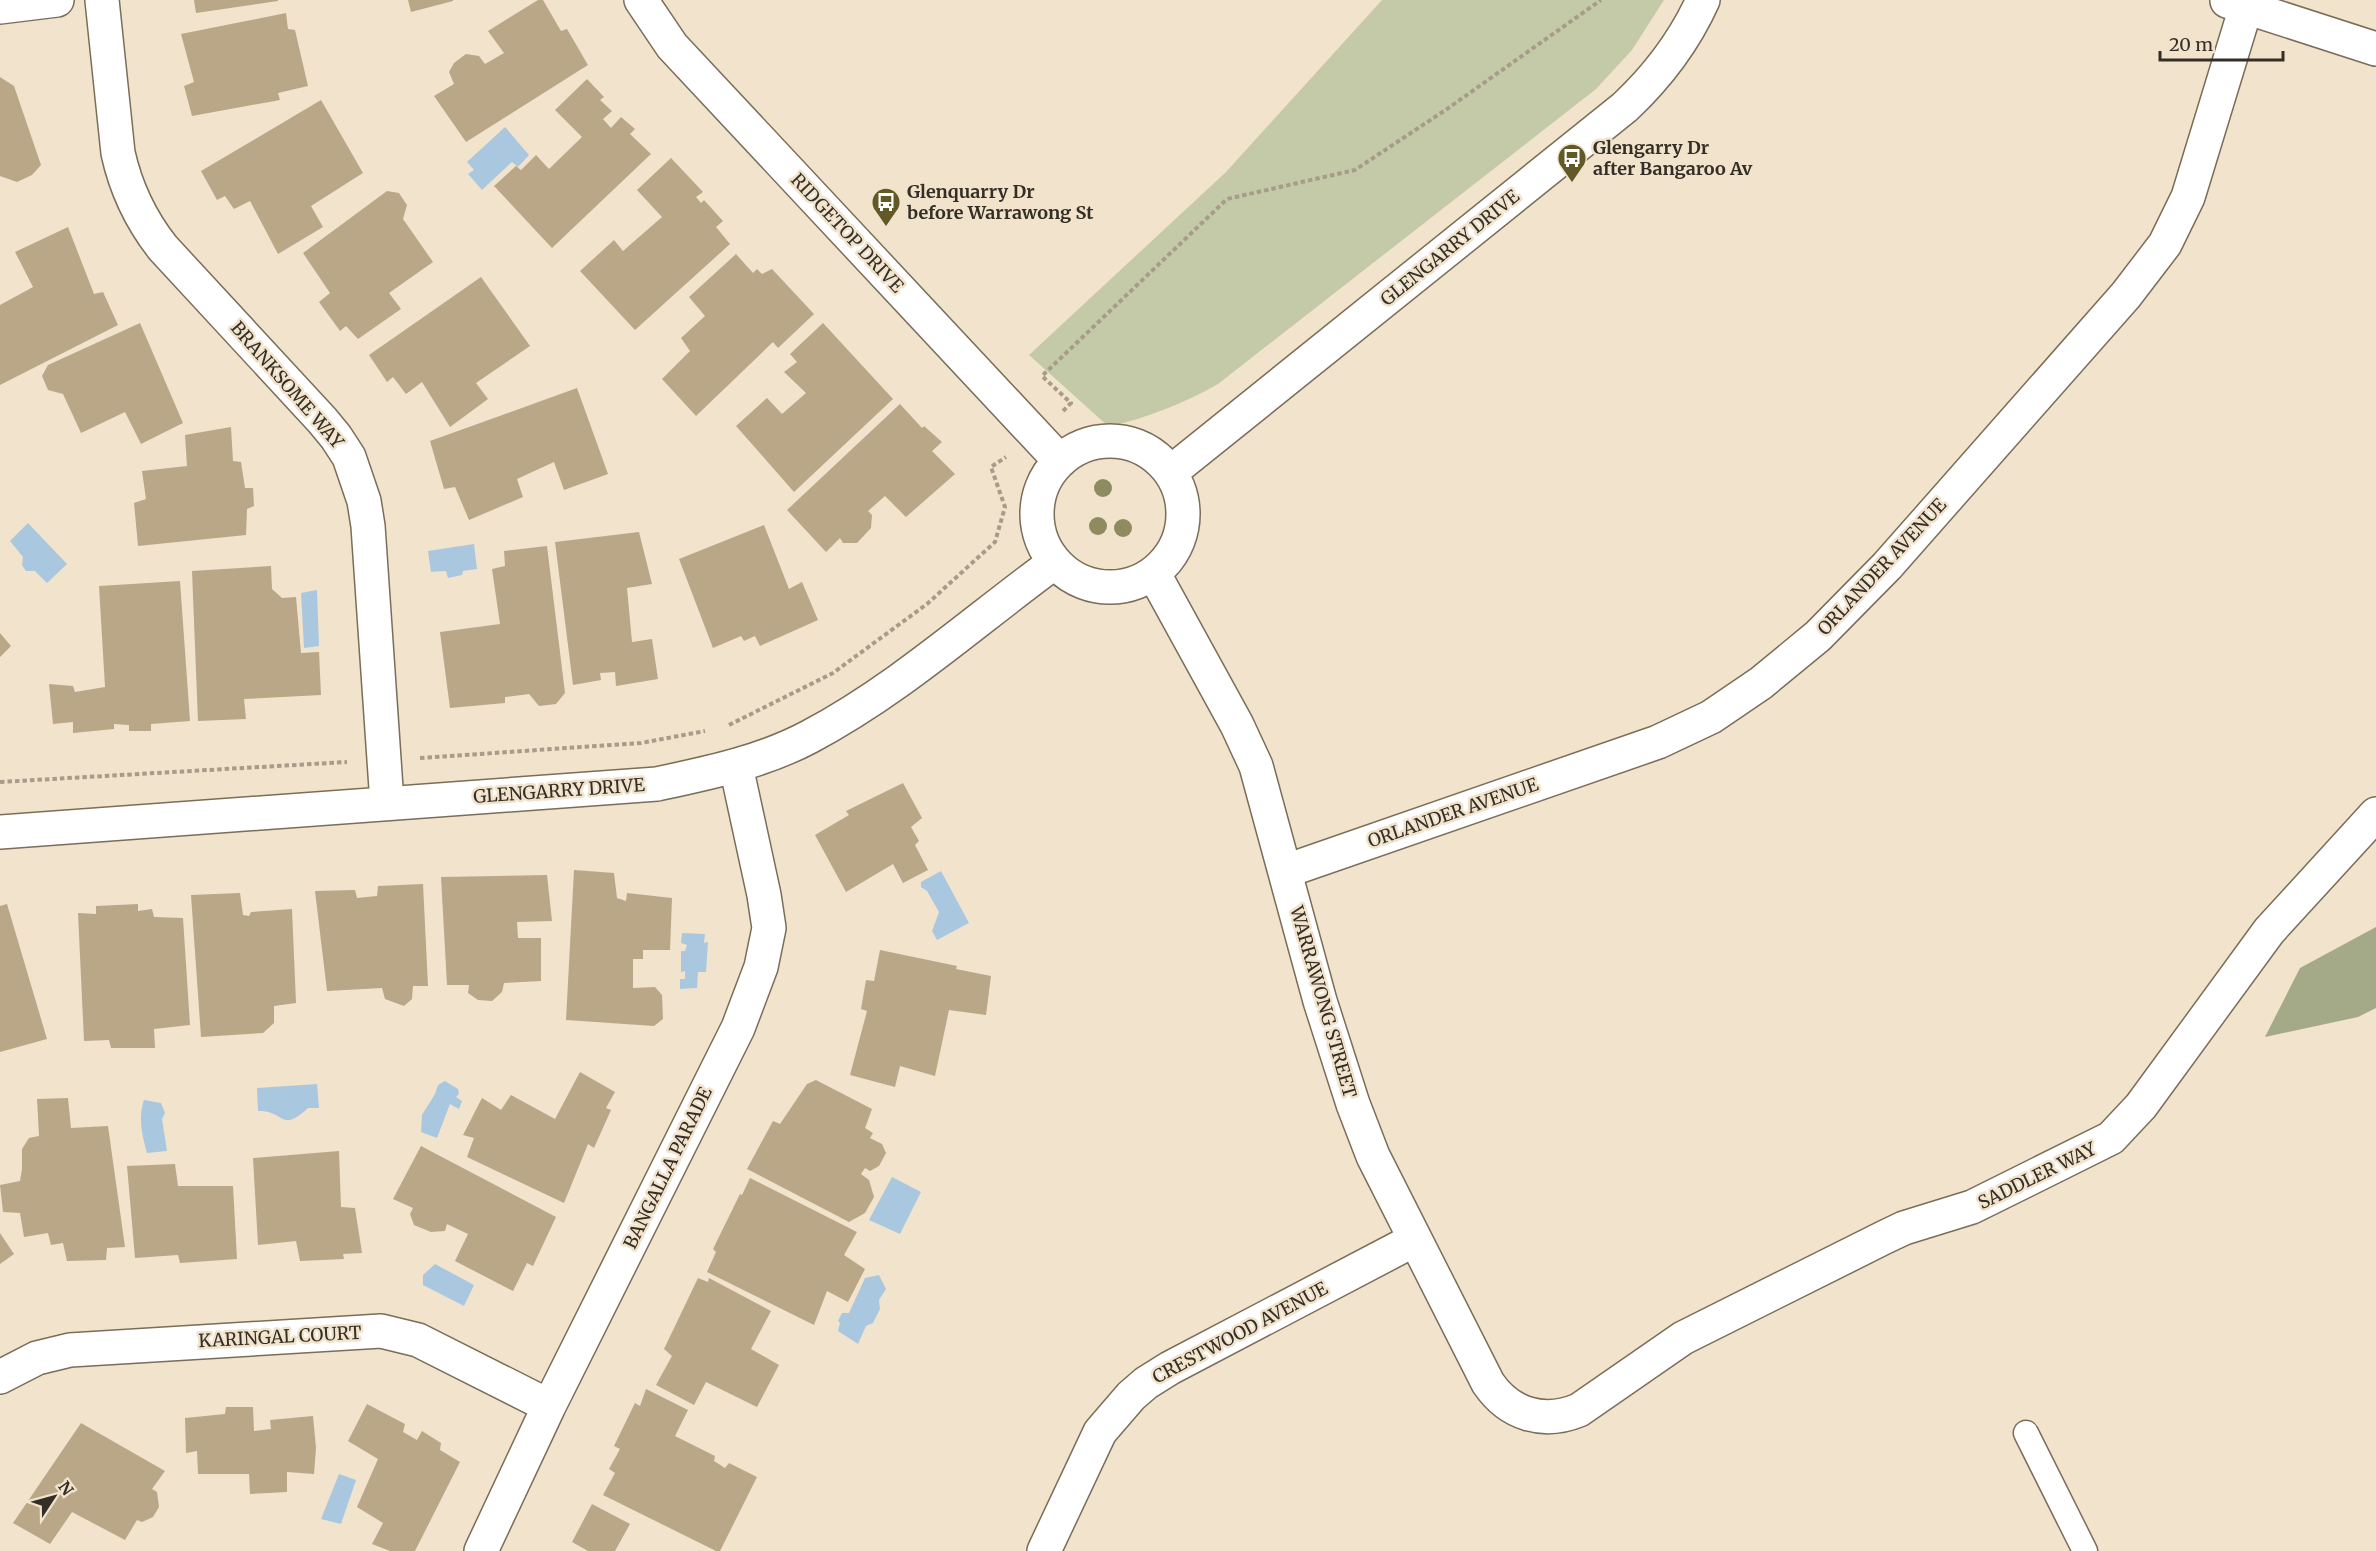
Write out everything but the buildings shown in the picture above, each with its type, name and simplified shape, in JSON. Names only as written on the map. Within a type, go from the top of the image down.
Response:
[{"type":"street","points":[[0,7],[57,0]]},
{"type":"street","name":"BRANKSOME WAY","points":[[102,0],[118,153],[123,177],[142,220],[163,248],[322,420],[336,437],[357,477],[368,526],[387,803]]},
{"type":"street","name":"RIDGETOP DRIVE","points":[[641,0],[672,46],[1060,460]]},
{"type":"street","name":"GLENGARRY DRIVE","points":[[1171,472],[1625,107],[1661,71],[1692,23],[1703,0]]},
{"type":"street","points":[[2236,4],[2376,49]]},
{"type":"street","name":"ORLANDER AVENUE","points":[[1286,871],[1658,742],[1711,717],[1761,683],[1818,636],[1894,558],[2126,295],[2165,244],[2188,197],[2236,4]]},
{"type":"street","points":[[1118,441],[1138,447],[1156,457],[1171,472],[1179,490],[1183,508],[1183,526],[1172,553],[1154,574],[1135,584],[1113,588],[1091,585],[1071,576],[1055,562],[1044,546],[1038,529],[1037,510],[1040,492],[1047,475],[1060,460],[1077,448],[1097,442],[1118,441]]},
{"type":"street","name":"GLENGARRY DRIVE","points":[[0,832],[657,784],[736,766],[808,738],[878,695],[1055,562]]},
{"type":"street","name":"WARRAWONG STREET","points":[[1154,574],[1252,757],[1263,785],[1320,1001],[1340,1067],[1373,1156],[1488,1383],[1508,1406],[1546,1417],[1579,1410],[1622,1382]]},
{"type":"street","name":"BANGALLA PARADE","points":[[481,1551],[549,1406],[738,1028],[761,967],[769,928],[736,766]]},
{"type":"street","name":"SADDLER WAY","points":[[1622,1382],[1683,1338],[1885,1237],[1904,1228],[1972,1208],[2111,1138],[2141,1106],[2269,931],[2376,814]]},
{"type":"street","name":"CRESTWOOD AVENUE","points":[[1044,1551],[1100,1432],[1114,1414],[1146,1383],[1170,1368],[1414,1240]]},
{"type":"street","name":"KARINGAL COURT","points":[[0,1377],[37,1358],[70,1350],[381,1331],[418,1340],[549,1406]]},
{"type":"lane","points":[[2026,1433],[2085,1551]]},
{"type":"path","points":[[724,728],[833,673],[927,604],[995,542],[1005,507],[991,467],[1037,438],[1071,403],[1042,376],[1227,199],[1355,170],[1447,109],[1601,0]]},
{"type":"path","points":[[0,782],[384,760],[641,742],[712,730]]},
{"type":"green space","points":[[1382,0],[1664,0],[1632,50],[1596,89],[1218,384],[1165,409],[1109,427],[1029,355],[1226,172]]},
{"type":"green space","points":[[2376,927],[2376,1008],[2358,1017],[2265,1037],[2300,968]]},
{"type":"water","points":[[505,127],[529,155],[518,167],[512,162],[482,190],[468,174],[474,170],[467,162]]},
{"type":"water","points":[[28,523],[67,564],[47,583],[35,571],[26,571],[22,565],[23,557],[10,541]]},
{"type":"water","points":[[474,544],[477,569],[463,571],[462,575],[448,578],[446,571],[431,572],[428,551]]},
{"type":"water","points":[[317,590],[319,646],[304,648],[301,593]]},
{"type":"water","points":[[941,871],[969,923],[937,940],[932,931],[939,912],[927,891],[921,887],[921,882]]},
{"type":"water","points":[[682,933],[705,934],[704,943],[708,942],[706,972],[698,972],[697,988],[680,989],[680,979],[685,979],[685,971],[681,972],[681,951],[685,951],[687,945],[681,943]]},
{"type":"water","points":[[445,1081],[458,1089],[459,1094],[456,1097],[462,1101],[459,1109],[450,1104],[437,1138],[421,1132],[422,1115],[438,1085]]},
{"type":"water","points":[[317,1084],[319,1108],[308,1108],[299,1116],[287,1120],[258,1111],[257,1088]]},
{"type":"water","points":[[144,1100],[161,1103],[165,1113],[162,1119],[167,1151],[147,1153],[141,1126]]},
{"type":"water","points":[[892,1177],[921,1192],[900,1234],[869,1220]]},
{"type":"water","points":[[435,1264],[474,1285],[464,1306],[423,1285],[423,1275]]},
{"type":"water","points":[[879,1275],[886,1289],[879,1300],[880,1309],[873,1323],[866,1326],[858,1344],[838,1331],[840,1323],[838,1321],[842,1313],[849,1313],[865,1278]]},
{"type":"water","points":[[339,1474],[356,1480],[341,1524],[321,1519]]},
{"type":"place","name":"Glengarry Dr after Bangaroo Av","points":[[1572,184]]},
{"type":"place","name":"Glenquarry Dr before Warrawong St","points":[[886,228]]}]
